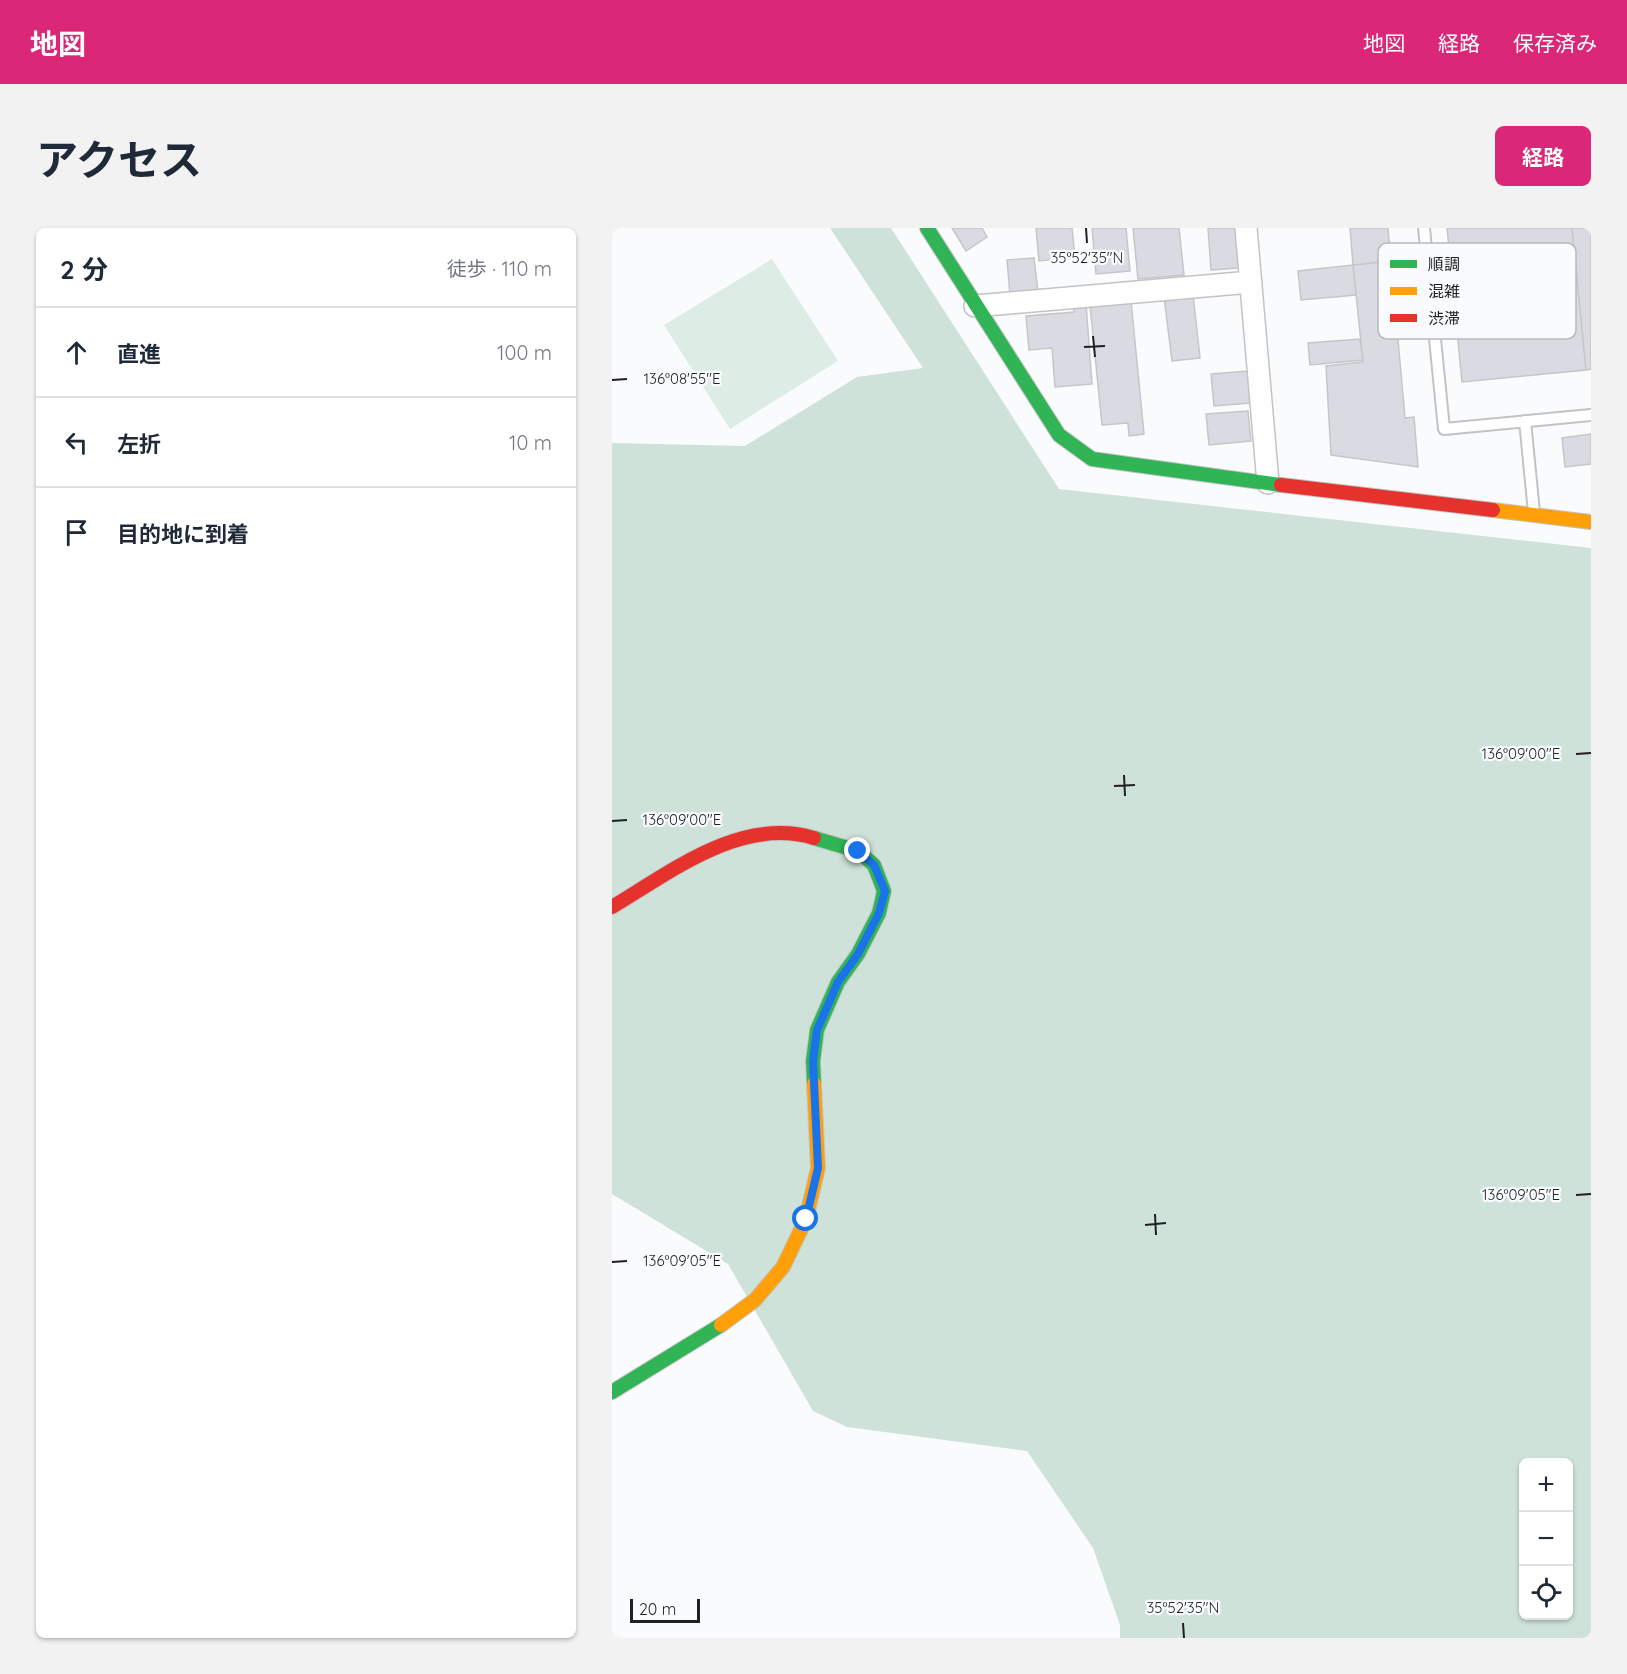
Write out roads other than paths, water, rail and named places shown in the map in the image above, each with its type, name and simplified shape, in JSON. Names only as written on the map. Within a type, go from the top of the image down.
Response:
[{"type":"street","points":[[927,228],[1059,435],[1092,459],[1591,522]]},
{"type":"street","points":[[1246,228],[1268,483]]},
{"type":"street","points":[[975,306],[1251,282]]},
{"type":"street","points":[[612,907],[702,853],[738,840],[768,833],[804,835],[858,851],[874,865],[885,891],[879,913],[858,954],[838,982],[817,1030],[813,1061],[818,1168],[806,1219],[783,1267],[755,1300],[732,1319],[612,1392]]},
{"type":"lane","points":[[1424,228],[1425,243]]},
{"type":"lane","points":[[1435,339],[1444,429],[1591,415]]},
{"type":"lane","points":[[1525,421],[1534,516]]}]
